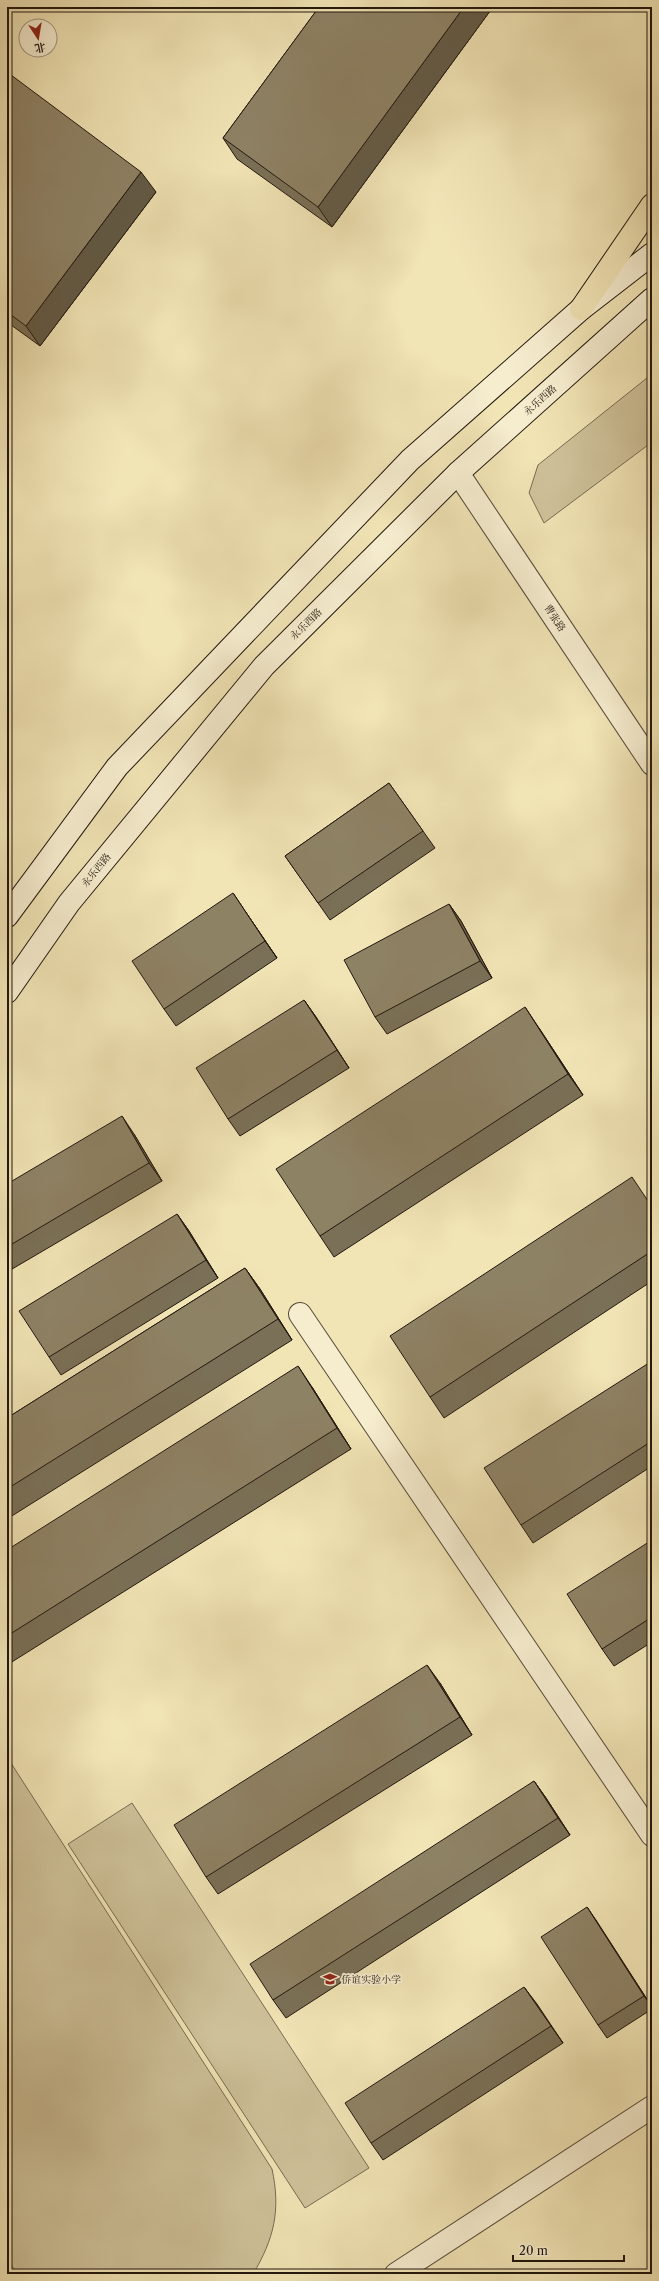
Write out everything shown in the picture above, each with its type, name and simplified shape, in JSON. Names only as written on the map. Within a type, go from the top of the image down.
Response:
[{"type":"main road","points":[[581,309],[652,205]]},
{"type":"main road","points":[[7,916],[117,768],[410,460],[581,309],[652,254]]},
{"type":"main road","name":"永乐西路","points":[[7,992],[69,903],[264,666],[458,473],[652,299]]},
{"type":"main road","name":"曹张路","points":[[458,473],[652,764]]},
{"type":"main road","points":[[300,1314],[652,1835]]},
{"type":"main road","points":[[396,2274],[652,2107]]},
{"type":"shaded area","points":[[652,374],[652,442],[544,523],[529,493],[538,465]]},
{"type":"shaded area","points":[[9,1760],[272,2169],[276,2198],[274,2224],[266,2249],[253,2274],[17,2274],[7,2258],[7,1761]]},
{"type":"shaded area","points":[[132,1803],[369,2168],[305,2208],[68,1844]]},
{"type":"building","points":[[319,7],[464,7],[318,207],[223,138]]},
{"type":"building","points":[[7,72],[141,172],[26,326],[7,312]]},
{"type":"building","points":[[389,783],[423,831],[318,903],[285,856]]},
{"type":"building","points":[[233,893],[265,941],[164,1009],[132,961]]},
{"type":"building","points":[[449,904],[480,961],[375,1017],[344,960]]},
{"type":"building","points":[[304,1000],[337,1050],[228,1119],[196,1068]]},
{"type":"building","points":[[525,1007],[568,1074],[320,1236],[276,1169]]},
{"type":"building","points":[[122,1116],[149,1163],[7,1247],[7,1184]]},
{"type":"building","points":[[632,1177],[652,1207],[652,1251],[430,1397],[390,1336]]},
{"type":"building","points":[[177,1214],[206,1260],[49,1357],[19,1311]]},
{"type":"building","points":[[245,1268],[278,1319],[7,1489],[7,1418]]},
{"type":"building","points":[[652,1361],[652,1441],[521,1525],[484,1468]]},
{"type":"building","points":[[298,1366],[337,1428],[7,1636],[7,1550]]},
{"type":"building","points":[[652,1540],[652,1617],[602,1649],[567,1594]]},
{"type":"building","points":[[427,1665],[460,1717],[206,1877],[174,1825]]},
{"type":"building","points":[[652,1719],[652,1728],[648,1721]]},
{"type":"building","points":[[534,1781],[558,1818],[273,2000],[250,1964]]},
{"type":"building","points":[[587,1907],[644,1996],[598,2025],[541,1937]]},
{"type":"building","points":[[524,1987],[551,2026],[371,2143],[345,2103]]},
{"type":"place","name":"侨谊实验小学","points":[[330,1979]]}]
